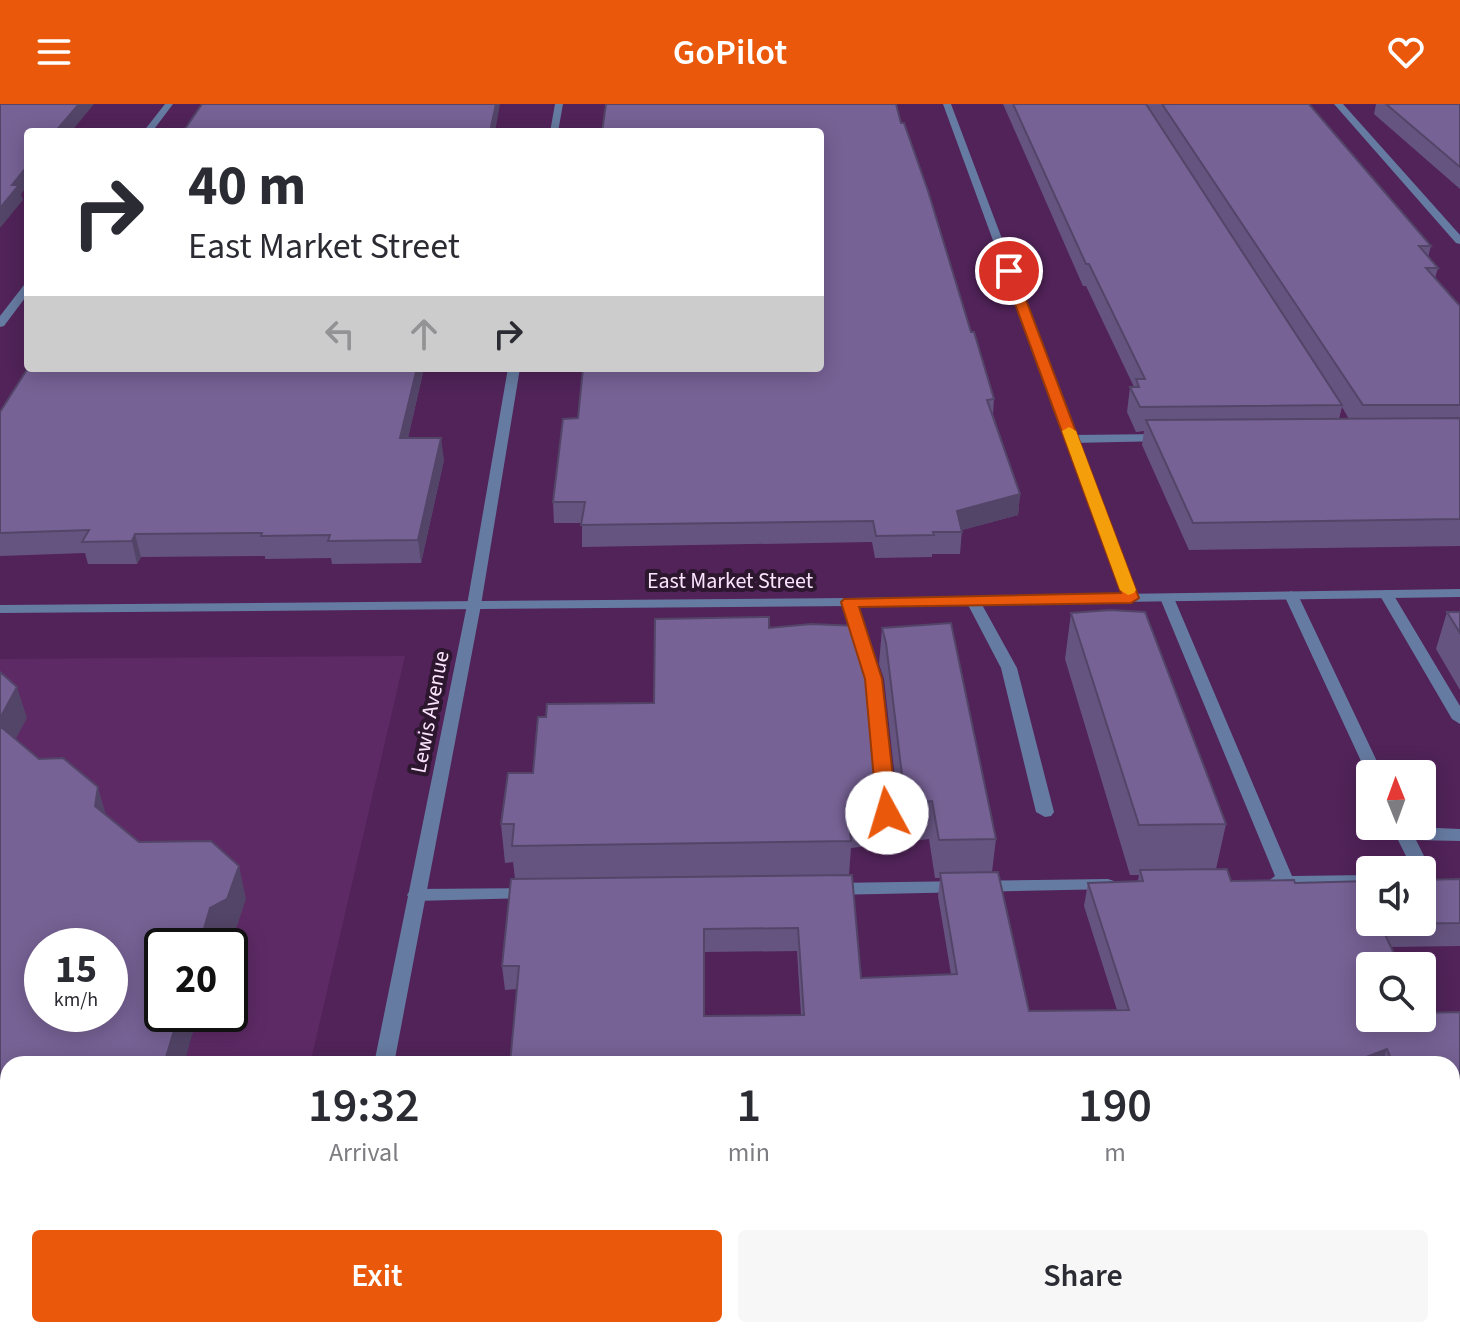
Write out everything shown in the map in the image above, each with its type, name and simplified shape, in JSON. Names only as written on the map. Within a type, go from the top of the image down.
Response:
[{"type":"street","points":[[150,128],[169,104]]},
{"type":"street","points":[[555,128],[559,104]]},
{"type":"street","points":[[947,104],[1131,598]]},
{"type":"street","points":[[1338,104],[1460,241]]},
{"type":"street","points":[[0,324],[24,292]]},
{"type":"street","name":"Lewis Avenue","points":[[386,1056],[474,605],[513,372]]},
{"type":"street","points":[[1072,439],[1180,438]]},
{"type":"street","name":"East Market Street","points":[[0,609],[973,601],[1460,593]]},
{"type":"street","points":[[1386,594],[1460,719]]},
{"type":"street","points":[[1291,595],[1368,760]]},
{"type":"street","points":[[1167,598],[1286,882]]},
{"type":"street","points":[[973,601],[1009,668],[1045,812]]},
{"type":"street","points":[[850,602],[873,679],[887,813]]},
{"type":"street","points":[[1436,833],[1460,835]]},
{"type":"street","points":[[1436,880],[1449,880]]},
{"type":"street","points":[[1254,883],[1356,881]]},
{"type":"street","points":[[811,889],[1128,884]]},
{"type":"street","points":[[416,895],[542,893]]},
{"type":"shaded area","points":[[405,656],[312,1056],[0,1056],[0,659]]},
{"type":"building","points":[[0,104],[79,104],[58,128],[24,128],[24,170],[12,185],[19,185],[0,208]]},
{"type":"building","points":[[202,104],[496,104],[491,128],[186,128]]},
{"type":"building","points":[[606,104],[896,104],[928,191],[971,332],[974,332],[994,399],[987,400],[1020,494],[957,511],[962,532],[876,536],[873,521],[581,525],[585,502],[553,502],[563,419],[578,418],[583,372],[824,372],[824,128],[603,128]]},
{"type":"building","points":[[1013,104],[1146,104],[1342,405],[1140,407],[1130,387],[1139,387],[1136,379],[1145,379],[1089,264],[1086,264]]},
{"type":"building","points":[[1162,104],[1309,104],[1431,246],[1419,246],[1438,268],[1426,268],[1460,306],[1460,405],[1363,405]]},
{"type":"building","points":[[1386,104],[1460,104],[1460,167]]},
{"type":"building","points":[[25,372],[416,372],[400,438],[441,438],[418,540],[328,541],[330,535],[261,536],[262,533],[135,534],[132,541],[82,542],[89,530],[0,533],[0,412]]},
{"type":"building","points":[[1460,418],[1460,519],[1193,523],[1146,420]]},
{"type":"building","points":[[1110,610],[1145,612],[1226,824],[1139,825],[1071,613]]},
{"type":"building","points":[[1447,612],[1460,612],[1460,633]]},
{"type":"building","points":[[769,617],[769,628],[811,624],[859,626],[864,643],[877,776],[888,784],[902,775],[882,628],[951,623],[996,839],[939,840],[932,801],[848,811],[851,841],[512,846],[514,824],[501,824],[508,773],[533,773],[538,717],[546,717],[547,704],[654,703],[655,619]]},
{"type":"building","points":[[0,672],[17,687],[0,718]]},
{"type":"building","points":[[0,726],[39,759],[63,758],[98,787],[95,806],[139,842],[211,841],[239,866],[227,899],[210,908],[204,928],[144,928],[144,1032],[174,1032],[166,1056],[0,1056]]},
{"type":"building","points":[[1227,869],[1231,881],[1356,881],[1356,936],[1386,936],[1393,952],[1356,952],[1356,1032],[1436,1032],[1436,1013],[1460,1012],[1460,1056],[1390,1056],[1387,1049],[1369,1056],[511,1056],[519,966],[502,966],[511,879],[852,875],[861,978],[957,974],[940,873],[998,872],[1029,1011],[1129,1010],[1088,883],[1143,881],[1140,870]],"holes":[[[798,928],[804,1015],[704,1016],[704,929]]]},
{"type":"building","points":[[1460,879],[1460,923],[1436,923],[1436,880]]},
{"type":"slow traffic","points":[[1069,431],[1128,590]]},
{"type":"route","points":[[887,813],[873,679],[850,602],[1131,598],[1009,271]]}]
